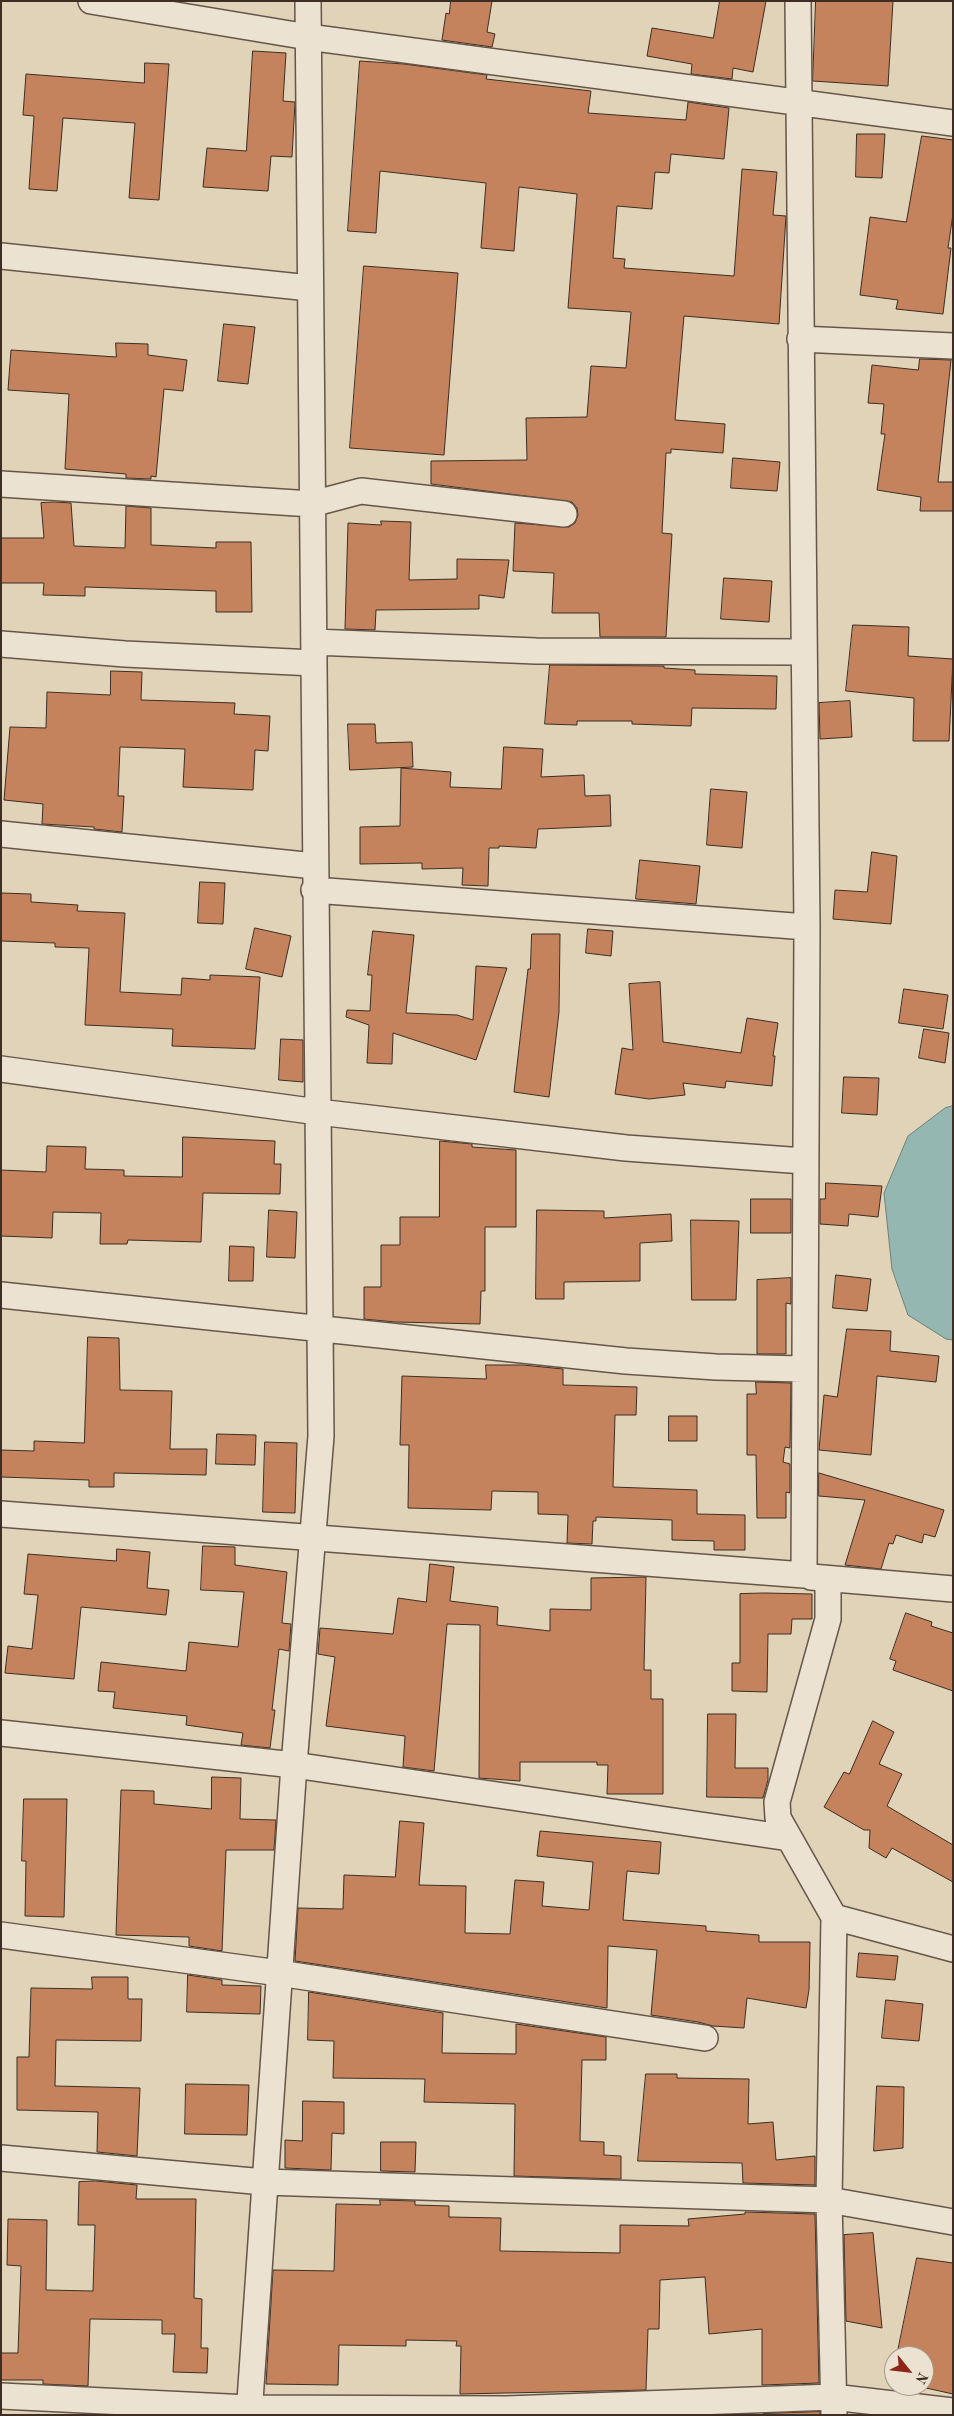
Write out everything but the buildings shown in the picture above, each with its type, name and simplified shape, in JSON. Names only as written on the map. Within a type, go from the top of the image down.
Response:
[{"type":"street","points":[[91,1],[308,37],[953,123]]},
{"type":"street","points":[[249,2412],[294,1765],[321,1436],[314,890],[314,653],[308,1]]},
{"type":"street","points":[[798,1],[807,927],[804,1161],[804,1575]]},
{"type":"street","points":[[1,256],[310,288]]},
{"type":"street","points":[[800,338],[953,346]]},
{"type":"street","points":[[1,484],[193,498],[312,504],[361,490],[564,514]]},
{"type":"street","points":[[1,644],[124,654],[536,651],[803,652]]},
{"type":"street","points":[[1,834],[315,866]]},
{"type":"street","points":[[314,890],[807,927]]},
{"type":"street","points":[[1,1069],[318,1112],[626,1148],[804,1161]]},
{"type":"street","points":[[1,1295],[320,1327],[626,1361],[804,1370]]},
{"type":"street","points":[[1,1514],[804,1575],[828,1580],[953,1589]]},
{"type":"street","points":[[828,1580],[828,1619],[777,1802],[778,1818],[834,1917],[829,2200],[833,2406]]},
{"type":"street","points":[[1,1733],[294,1765],[790,1838]]},
{"type":"street","points":[[834,1917],[953,1949]]},
{"type":"street","points":[[1,1935],[279,1973],[705,2038]]},
{"type":"street","points":[[1,2158],[264,2182],[829,2200],[953,2222]]},
{"type":"street","points":[[1,2396],[249,2412],[833,2406],[953,2411]]},
{"type":"water","points":[[953,1106],[953,1340],[946,1339],[908,1315],[892,1269],[884,1193],[908,1136],[945,1108]]}]
